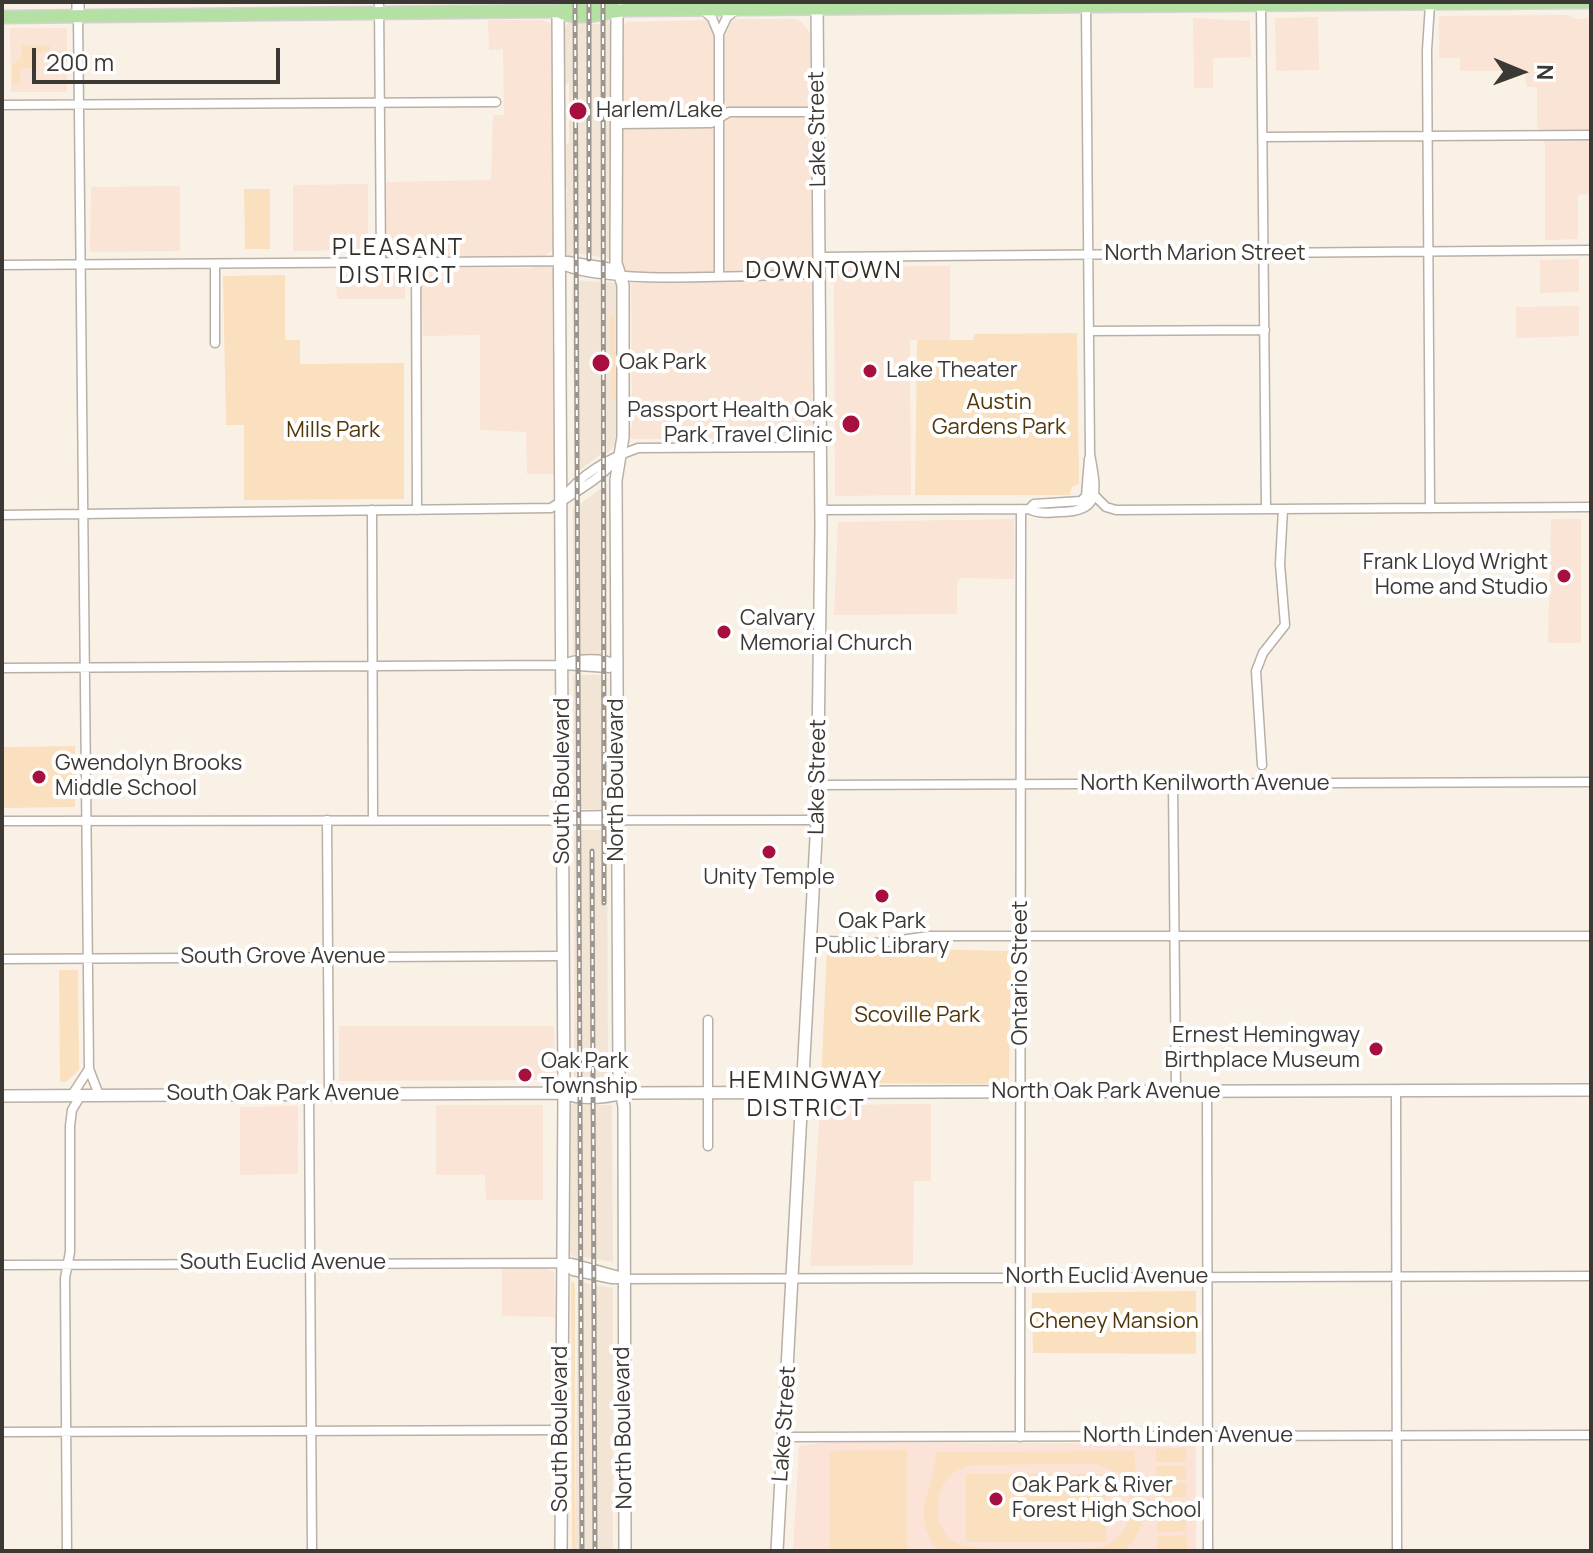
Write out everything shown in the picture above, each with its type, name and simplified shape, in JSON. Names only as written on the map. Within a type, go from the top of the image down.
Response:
[{"type":"main road","points":[[2,17],[222,8],[539,6],[581,15],[609,15],[617,6],[702,10],[817,6],[1591,2]]},
{"type":"street","points":[[78,2],[89,1069],[99,1095]]},
{"type":"street","points":[[1430,4],[1430,507]]},
{"type":"street","points":[[1261,5],[1266,509]]},
{"type":"street","name":"North Boulevard","points":[[617,6],[616,263],[623,285],[623,437],[616,475],[616,664],[625,1551]]},
{"type":"street","name":"Lake Street","points":[[777,1551],[804,1092],[818,785],[821,510],[817,6]]},
{"type":"street","points":[[379,7],[381,263]]},
{"type":"street","points":[[821,510],[1025,509],[1034,504],[1084,511],[1091,491],[1086,7]]},
{"type":"street","points":[[719,35],[727,17],[736,9]]},
{"type":"street","points":[[702,10],[712,18],[719,35],[719,275]]},
{"type":"street","name":"South Boulevard","points":[[558,11],[564,956],[561,1551]]},
{"type":"street","points":[[2,105],[496,102]]},
{"type":"street","points":[[616,124],[711,123],[729,112],[818,112]]},
{"type":"street","points":[[1263,137],[1591,135]]},
{"type":"street","name":"North Marion Street","points":[[819,257],[1591,250]]},
{"type":"street","points":[[416,262],[417,510]]},
{"type":"street","points":[[2,265],[558,263],[612,268],[620,274],[819,274]]},
{"type":"street","points":[[215,264],[215,343]]},
{"type":"street","points":[[1089,331],[1265,330]]},
{"type":"street","points":[[2,515],[551,508],[608,469],[620,454],[638,448],[820,447]]},
{"type":"street","points":[[1091,491],[1106,507],[1116,510],[1591,507]]},
{"type":"street","name":"Ontario Street","points":[[1020,1437],[1025,509]]},
{"type":"street","points":[[1262,765],[1256,671],[1263,653],[1285,625],[1280,564],[1283,509]]},
{"type":"street","points":[[372,510],[373,820]]},
{"type":"street","points":[[2,668],[563,665],[568,661],[608,661],[616,664]]},
{"type":"street","name":"North Kenilworth Avenue","points":[[818,785],[1591,782]]},
{"type":"street","points":[[1173,784],[1176,1091]]},
{"type":"street","points":[[327,820],[329,1094]]},
{"type":"street","points":[[2,821],[817,820]]},
{"type":"street","points":[[826,941],[880,943],[929,936],[1591,936]]},
{"type":"street","name":"South Grove Avenue","points":[[2,959],[564,956]]},
{"type":"street","points":[[708,1020],[708,1146]]},
{"type":"street","points":[[67,1551],[70,1126],[72,1095],[89,1069]]},
{"type":"street","name":"North Oak Park Avenue","points":[[564,1093],[573,1097],[708,1092],[1591,1090]]},
{"type":"street","points":[[1207,1091],[1208,1551]]},
{"type":"street","points":[[1396,1091],[1397,1551]]},
{"type":"street","name":"South Oak Park Avenue","points":[[2,1096],[564,1093]]},
{"type":"street","points":[[309,1094],[312,1551]]},
{"type":"street","points":[[70,1126],[72,1095]]},
{"type":"street","name":"North Euclid Avenue","points":[[564,1264],[573,1271],[612,1279],[1591,1276]]},
{"type":"street","name":"South Euclid Avenue","points":[[2,1265],[564,1264]]},
{"type":"street","points":[[2,1432],[561,1430]]},
{"type":"street","name":"North Linden Avenue","points":[[784,1437],[1591,1435]]},
{"type":"shaded area","points":[[1568,15],[1576,19],[1591,18],[1591,194],[1578,195],[1578,239],[1545,240],[1545,144],[1537,125],[1537,87],[1526,87],[1525,71],[1460,71],[1460,58],[1439,58],[1439,16]]},
{"type":"shaded area","points":[[1318,17],[1319,70],[1276,71],[1275,18]]},
{"type":"shaded area","points":[[1193,18],[1250,21],[1251,57],[1213,58],[1213,88],[1194,88]]},
{"type":"shaded area","points":[[572,19],[575,24],[605,24],[606,19],[611,24],[610,262],[609,259],[576,253],[575,258],[568,256],[564,250],[567,189],[563,178],[563,148],[569,142],[569,82],[564,86],[564,27]]},
{"type":"shaded area","points":[[796,19],[810,33],[813,436],[809,439],[632,439],[627,432],[627,426],[632,429],[631,281],[622,264],[623,27],[627,22]]},
{"type":"shaded area","points":[[488,20],[543,20],[551,24],[555,248],[544,256],[390,257],[386,251],[386,182],[491,180],[493,115],[504,115],[503,49],[489,50]]},
{"type":"shaded area","points":[[10,28],[67,28],[67,92],[11,92]]},
{"type":"shaded area","points":[[368,184],[368,250],[293,251],[293,185]]},
{"type":"shaded area","points":[[180,186],[180,251],[90,252],[91,187]]},
{"type":"shaded area","points":[[1579,259],[1579,292],[1540,293],[1540,260]]},
{"type":"shaded area","points":[[550,265],[556,273],[552,291],[554,474],[527,474],[526,432],[480,430],[480,335],[423,336],[421,273],[424,267],[531,268]]},
{"type":"shaded area","points":[[950,266],[950,340],[910,340],[911,495],[835,496],[834,267]]},
{"type":"shaded area","points":[[405,274],[405,299],[337,299],[336,275]]},
{"type":"shaded area","points":[[574,280],[618,283],[620,439],[607,454],[606,450],[575,474],[572,292]]},
{"type":"shaded area","points":[[1579,306],[1579,336],[1516,338],[1516,307]]},
{"type":"shaded area","points":[[607,484],[607,654],[573,654],[573,509]]},
{"type":"shaded area","points":[[1014,519],[1014,579],[961,578],[957,583],[957,614],[834,615],[838,522]]},
{"type":"shaded area","points":[[1551,519],[1581,519],[1581,643],[1548,643]]},
{"type":"shaded area","points":[[573,675],[607,675],[607,809],[574,809]]},
{"type":"shaded area","points":[[574,830],[607,830],[608,1079],[574,1079]]},
{"type":"shaded area","points":[[339,1026],[554,1026],[555,1080],[339,1081]]},
{"type":"shaded area","points":[[577,1101],[577,1105],[612,1105],[613,1262],[578,1256],[578,1260],[570,1254],[568,1107]]},
{"type":"shaded area","points":[[931,1104],[931,1181],[914,1181],[913,1265],[810,1266],[820,1105]]},
{"type":"shaded area","points":[[436,1105],[543,1105],[543,1200],[486,1200],[485,1175],[436,1175]]},
{"type":"shaded area","points":[[298,1106],[298,1174],[240,1175],[240,1107]]},
{"type":"shaded area","points":[[502,1268],[544,1268],[554,1272],[555,1317],[502,1316]]},
{"type":"shaded area","points":[[578,1282],[613,1288],[613,1551],[575,1551]]},
{"type":"shaded area","name":"Oak Park & River Forest High School","points":[[829,1442],[1187,1444],[1196,1447],[1196,1551],[793,1551],[799,1446]]},
{"type":"green space","points":[[22,45],[49,45],[50,49],[38,53],[37,67],[20,68],[20,84],[12,84],[12,65],[22,58]]},
{"type":"green space","points":[[244,189],[270,189],[270,249],[245,249]]},
{"type":"green space","name":"Mills Park","points":[[285,275],[285,340],[300,340],[300,364],[404,363],[404,499],[244,500],[244,425],[226,425],[223,276]]},
{"type":"green space","points":[[610,315],[614,315],[616,404],[611,393]]},
{"type":"green space","name":"Austin Gardens Park","points":[[1077,333],[1079,484],[1072,487],[1070,495],[915,495],[917,340],[973,340],[974,334]]},
{"type":"green space","name":"Gwendolyn Brooks Middle School","points":[[75,746],[75,807],[2,808],[2,747]]},
{"type":"green space","name":"Scoville Park","points":[[827,947],[1011,951],[1009,1084],[821,1083]]},
{"type":"green space","points":[[59,970],[78,970],[79,1070],[66,1082],[60,1082]]},
{"type":"green space","points":[[571,1281],[575,1283],[575,1551],[572,1551]]},
{"type":"green space","name":"Cheney Mansion","points":[[1196,1291],[1196,1354],[1033,1353],[1032,1293]]},
{"type":"green space","points":[[1186,1448],[1186,1462],[1156,1462],[1156,1449]]},
{"type":"green space","points":[[907,1450],[907,1551],[830,1551],[830,1451]]},
{"type":"green space","points":[[1134,1451],[1143,1515],[1140,1527],[1124,1551],[939,1551],[930,1538],[924,1513],[936,1452]],"holes":[[[1095,1464],[1119,1473],[1130,1495],[1130,1516],[1119,1535],[1099,1548],[1026,1550],[969,1547],[952,1540],[943,1530],[939,1517],[939,1497],[947,1480],[955,1472],[972,1465]]]},
{"type":"green space","points":[[1156,1466],[1186,1466],[1186,1480],[1156,1480]]},
{"type":"green space","points":[[966,1474],[1106,1474],[1106,1542],[966,1542]]},
{"type":"green space","points":[[1156,1483],[1186,1483],[1186,1497],[1156,1497]]},
{"type":"green space","points":[[1156,1501],[1186,1501],[1186,1514],[1156,1515]]},
{"type":"green space","points":[[1157,1518],[1186,1518],[1186,1532],[1157,1532]]},
{"type":"green space","points":[[1187,1535],[1187,1549],[1157,1549],[1157,1536]]},
{"type":"railway","points":[[575,2],[582,1551]]},
{"type":"railway","points":[[589,2],[589,259]]},
{"type":"railway","points":[[603,2],[604,903]]},
{"type":"railway","points":[[592,851],[595,1551]]},
{"type":"place","name":"Harlem/Lake","points":[[578,111]]},
{"type":"place","name":"Oak Park","points":[[601,363]]},
{"type":"place","name":"Lake Theater","points":[[870,371]]},
{"type":"place","name":"Passport Health Oak Park Travel Clinic","points":[[851,424]]},
{"type":"place","name":"Frank Lloyd Wright Home and Studio","points":[[1564,576]]},
{"type":"place","name":"Calvary Memorial Church","points":[[724,632]]},
{"type":"place","name":"Gwendolyn Brooks Middle School","points":[[39,777]]},
{"type":"place","name":"Unity Temple","points":[[769,852]]},
{"type":"place","name":"Oak Park Public Library","points":[[882,896]]},
{"type":"place","name":"Ernest Hemingway Birthplace Museum","points":[[1376,1049]]},
{"type":"place","name":"Oak Park Township","points":[[525,1075]]},
{"type":"place","name":"Oak Park & River Forest High School","points":[[996,1499]]},
{"type":"district","name":"PLEASANT DISTRICT","points":[[398,262]]},
{"type":"district","name":"DOWNTOWN","points":[[824,271]]},
{"type":"district","name":"HEMINGWAY DISTRICT","points":[[806,1095]]}]
